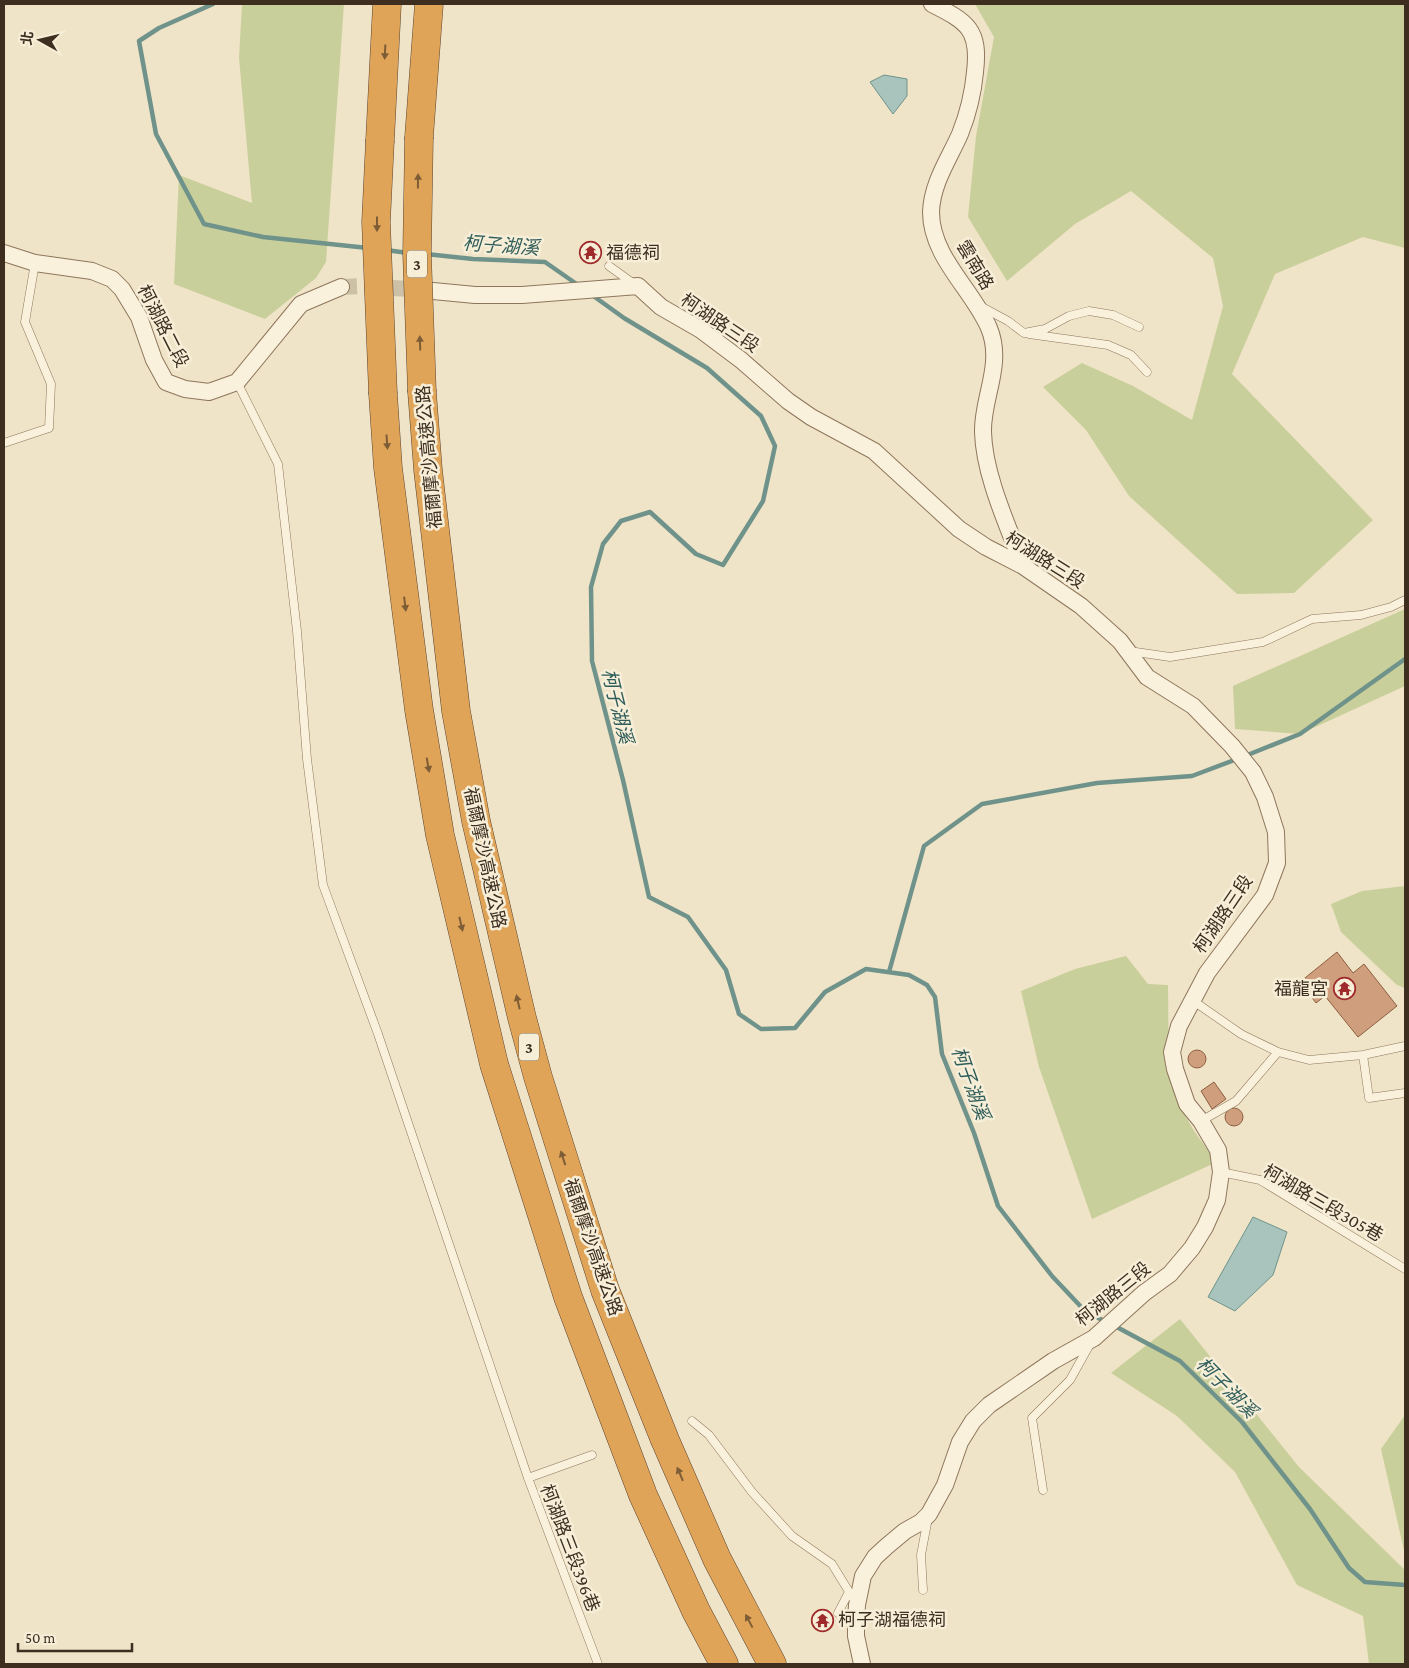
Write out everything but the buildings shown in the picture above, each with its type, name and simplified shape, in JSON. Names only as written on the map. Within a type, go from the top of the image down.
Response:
[{"type":"highway","name":"福爾摩沙高速公路","points":[[387,4],[376,222],[383,394],[388,468],[419,710],[440,835],[494,1064],[568,1297],[643,1495],[696,1611],[724,1664]]},
{"type":"highway","name":"福爾摩沙高速公路","points":[[429,4],[419,137],[417,254],[422,392],[428,470],[456,711],[476,821],[535,1069],[606,1290],[665,1440],[717,1559],[772,1664]]},
{"type":"street","name":"雲南路","points":[[932,4],[961,20],[975,37],[977,54],[969,111],[935,188],[931,212],[940,248],[990,329],[994,352],[993,376],[983,432],[987,462],[1008,528],[1023,566]]},
{"type":"street","name":"柯湖路二段","points":[[4,253],[35,263],[92,271],[112,279],[122,289],[139,317],[154,360],[166,382],[185,389],[209,392],[237,382]]},
{"type":"street","points":[[433,291],[475,295],[531,294],[638,286]]},
{"type":"street","name":"柯湖路三段","points":[[638,286],[661,307],[701,330],[741,360],[788,401],[811,417],[874,450],[959,529],[986,547],[1023,566],[1082,606],[1129,651],[1148,677],[1193,706],[1232,746],[1253,772],[1265,797],[1276,832],[1277,864],[1265,895],[1207,973],[1179,1026],[1172,1052],[1175,1069],[1187,1104],[1201,1121],[1218,1150],[1221,1172],[1217,1200],[1205,1227],[1192,1248],[1170,1274],[1144,1293],[1094,1338],[1053,1361],[989,1405],[973,1421],[960,1442],[945,1485],[929,1514],[921,1522],[905,1531],[875,1557],[863,1576],[853,1599],[856,1636],[862,1664]]},
{"type":"street","points":[[237,382],[301,304],[341,287]]},
{"type":"lane","points":[[4,443],[49,428],[50,384],[25,322],[35,263]]},
{"type":"lane","points":[[609,266],[638,286]]},
{"type":"lane","points":[[975,304],[1008,321],[1024,333],[1108,345],[1131,355],[1147,372]]},
{"type":"lane","points":[[1024,333],[1045,329],[1069,316],[1089,311],[1112,315],[1139,327]]},
{"type":"lane","points":[[237,382],[278,464],[297,631],[307,759],[323,885],[378,1034],[528,1478]]},
{"type":"lane","points":[[1129,651],[1170,657],[1263,642],[1312,619],[1361,615],[1391,607],[1405,600]]},
{"type":"lane","points":[[1192,1000],[1241,1034],[1278,1052],[1309,1060],[1363,1055],[1405,1046]]},
{"type":"lane","points":[[1201,1121],[1236,1101],[1278,1052]]},
{"type":"lane","points":[[1363,1055],[1369,1098],[1405,1093]]},
{"type":"lane","name":"柯湖路三段305巷","points":[[1221,1172],[1260,1180],[1405,1270]]},
{"type":"lane","points":[[1043,1490],[1032,1418],[1070,1380],[1094,1338]]},
{"type":"lane","points":[[692,1420],[709,1435],[752,1492],[792,1536],[832,1564],[853,1599],[838,1613]]},
{"type":"lane","name":"柯湖路三段396巷","points":[[592,1455],[528,1478],[598,1664]]},
{"type":"lane","points":[[923,1590],[921,1556],[929,1514]]},
{"type":"green space","points":[[242,4],[344,4],[326,262],[316,278],[265,319],[174,284],[179,175],[252,203],[239,58]]},
{"type":"green space","points":[[975,4],[1405,4],[1405,248],[1363,237],[1275,274],[1232,374],[1373,520],[1294,593],[1237,594],[1129,496],[1086,430],[1043,387],[1082,363],[1133,386],[1192,420],[1223,306],[1213,258],[1131,191],[1075,224],[1007,281],[968,217],[976,136],[994,37]]},
{"type":"green space","points":[[1405,609],[1405,686],[1300,734],[1235,729],[1233,686]]},
{"type":"green space","points":[[1405,886],[1405,988],[1397,985],[1341,932],[1331,904],[1362,891]]},
{"type":"green space","points":[[1126,956],[1148,984],[1168,985],[1170,1056],[1176,1091],[1190,1124],[1217,1162],[1092,1219],[1039,1067],[1021,991],[1075,969]]},
{"type":"green space","points":[[1180,1319],[1299,1467],[1405,1570],[1405,1664],[1369,1664],[1363,1616],[1297,1585],[1235,1472],[1177,1416],[1111,1373]]},
{"type":"green space","points":[[1405,1415],[1405,1555],[1381,1449]]},
{"type":"water","points":[[884,75],[907,79],[907,96],[893,114],[870,82]]},
{"type":"water","points":[[1253,1217],[1287,1232],[1273,1275],[1235,1311],[1208,1297]]},
{"type":"waterway","name":"柯子湖溪","points":[[213,4],[159,28],[139,41],[156,134],[204,224],[263,237],[368,248]]},
{"type":"waterway","name":"柯子湖溪","points":[[386,250],[408,253]]},
{"type":"waterway","name":"柯子湖溪","points":[[426,254],[473,259],[545,262],[578,285]]},
{"type":"waterway","name":"柯子湖溪","points":[[592,295],[624,318],[707,368],[761,416],[775,446],[763,501],[723,565],[696,554],[650,512],[621,521],[603,544],[591,587],[592,661],[623,780],[649,897],[688,917],[726,970],[739,1014],[761,1029],[795,1028],[825,992],[866,969],[909,975],[927,985],[935,997],[942,1054],[974,1133],[998,1206],[1052,1276],[1085,1311],[1106,1322]]},
{"type":"waterway","points":[[1245,756],[1300,734],[1405,659]]},
{"type":"waterway","points":[[889,972],[924,846],[982,804],[1097,783],[1192,776],[1237,759]]},
{"type":"waterway","name":"柯子湖溪","points":[[1113,1325],[1180,1361],[1242,1422],[1310,1509],[1349,1568],[1365,1582],[1405,1585]]},
{"type":"tunnel","points":[[341,287],[362,286],[426,290]]},
{"type":"place","name":"福德祠","points":[[590,253]]},
{"type":"place","name":"福龍宮","points":[[1344,989]]},
{"type":"place","name":"柯子湖福德祠","points":[[822,1620]]}]
